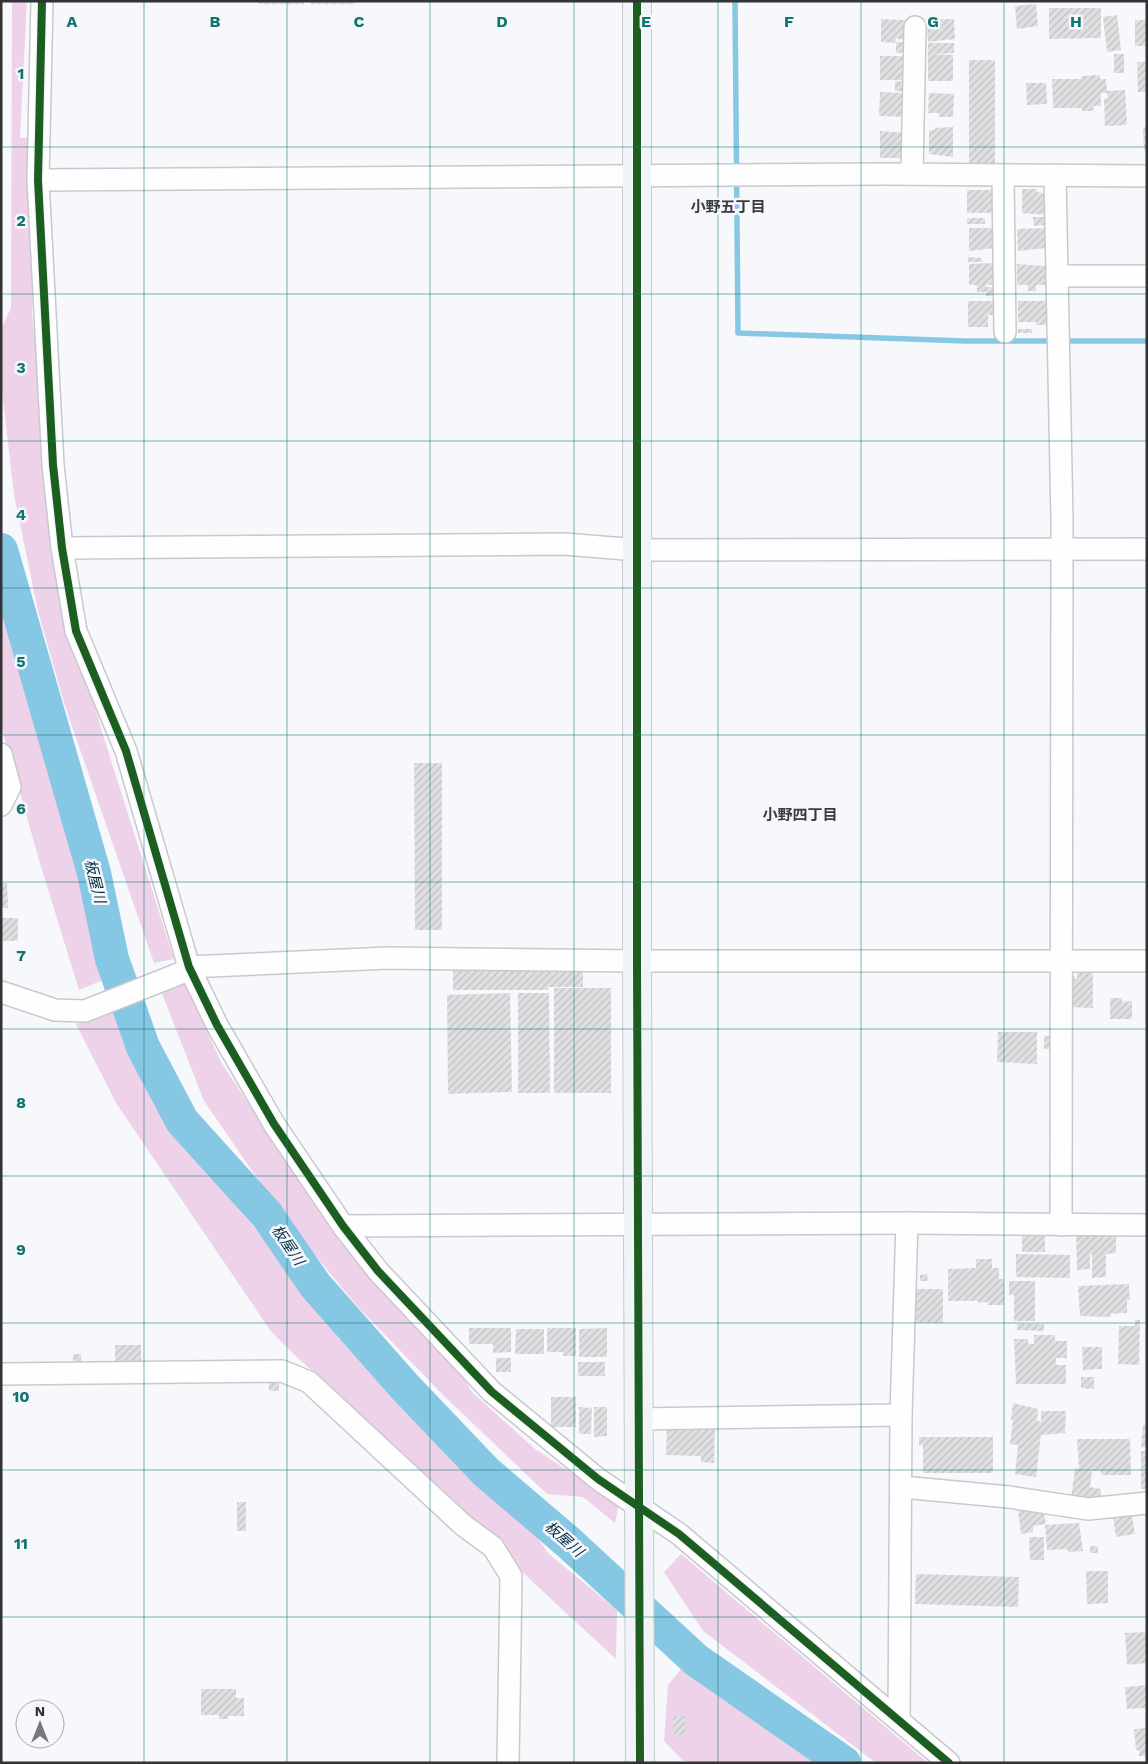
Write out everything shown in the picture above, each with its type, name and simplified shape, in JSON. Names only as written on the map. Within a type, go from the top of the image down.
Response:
[{"type":"street","points":[[42,1],[38,180],[54,465],[62,548],[76,631],[126,751],[185,970],[274,1124],[343,1226],[378,1271],[492,1392],[640,1513],[679,1534],[949,1763]]},
{"type":"street","points":[[637,1],[637,961],[640,1763]]},
{"type":"street","points":[[912,174],[915,27]]},
{"type":"street","points":[[38,180],[912,174],[1147,176]]},
{"type":"street","points":[[1003,175],[1005,332]]},
{"type":"street","points":[[1055,175],[1061,549],[1061,1225]]},
{"type":"street","points":[[1057,276],[1147,276]]},
{"type":"street","points":[[62,548],[564,544],[638,550],[1147,549]]},
{"type":"street","points":[[1,754],[10,787],[1,805]]},
{"type":"street","points":[[1,992],[55,1010],[85,1011],[185,970],[388,958],[637,961],[1147,961]]},
{"type":"street","points":[[343,1226],[907,1223],[1147,1225]]},
{"type":"street","points":[[899,1720],[901,1414],[907,1223]]},
{"type":"street","points":[[1,1374],[282,1371],[309,1382],[463,1525],[493,1547],[511,1576],[508,1763]]},
{"type":"street","points":[[638,1419],[901,1414]]},
{"type":"street","points":[[902,1487],[1009,1497],[1088,1509],[1147,1503]]},
{"type":"shaded area","points":[[12,1],[27,1],[20,138],[33,138],[32,313],[44,436],[67,607],[103,735],[174,959],[154,963],[65,706],[38,611],[14,495],[1,382],[1,329],[11,308]]},
{"type":"shaded area","points":[[1,572],[18,663],[64,802],[103,980],[79,990],[39,860],[1,725]]},
{"type":"shaded area","points":[[187,980],[196,1008],[221,1062],[328,1224],[401,1313],[458,1368],[472,1392],[535,1449],[619,1504],[615,1523],[583,1497],[547,1494],[444,1396],[358,1307],[286,1220],[204,1101],[161,991]]},
{"type":"shaded area","points":[[112,1010],[160,1110],[200,1164],[284,1262],[339,1332],[538,1539],[549,1554],[617,1610],[616,1659],[517,1567],[270,1330],[116,1103],[76,1024]]},
{"type":"shaded area","points":[[681,1554],[928,1763],[876,1763],[703,1631],[664,1572]]},
{"type":"shaded area","points":[[681,1669],[707,1678],[839,1758],[841,1763],[698,1763],[683,1761],[664,1741],[668,1685]]},
{"type":"building","points":[[259,1],[304,1],[304,4],[259,4]]},
{"type":"building","points":[[311,1],[355,1],[355,4],[311,4]]},
{"type":"building","points":[[1036,4],[1038,26],[1017,29],[1015,6]]},
{"type":"building","points":[[1049,8],[1101,8],[1101,38],[1049,39]]},
{"type":"building","points":[[1117,15],[1121,50],[1107,52],[1103,17]]},
{"type":"building","points":[[881,19],[904,20],[903,40],[896,38],[895,43],[881,42]]},
{"type":"building","points":[[930,19],[954,19],[955,39],[928,42],[927,21]]},
{"type":"building","points":[[1135,20],[1147,20],[1147,46],[1135,46]]},
{"type":"building","points":[[896,42],[908,42],[908,53],[896,53]]},
{"type":"building","points":[[928,43],[954,43],[954,53],[928,54]]},
{"type":"building","points":[[928,54],[953,55],[953,81],[928,81]]},
{"type":"building","points":[[1114,54],[1124,54],[1124,73],[1114,73]]},
{"type":"building","points":[[880,56],[905,56],[905,80],[880,80]]},
{"type":"building","points":[[969,60],[995,60],[995,167],[969,167]]},
{"type":"building","points":[[1137,62],[1147,62],[1147,92],[1138,92]]},
{"type":"building","points":[[1100,75],[1100,79],[1106,79],[1107,91],[1125,90],[1127,125],[1105,126],[1104,99],[1108,98],[1107,93],[1101,93],[1101,106],[1093,106],[1094,111],[1082,111],[1082,108],[1053,108],[1052,79],[1081,79],[1081,76]]},
{"type":"building","points":[[895,81],[908,82],[908,91],[895,91]]},
{"type":"building","points":[[1026,83],[1046,83],[1047,104],[1027,105]]},
{"type":"building","points":[[880,92],[905,93],[905,117],[879,116]]},
{"type":"building","points":[[929,93],[954,94],[953,117],[939,117],[939,113],[928,113]]},
{"type":"building","points":[[953,127],[953,157],[929,154],[929,130]]},
{"type":"building","points":[[1143,127],[1147,127],[1147,151],[1144,151]]},
{"type":"building","points":[[880,131],[907,133],[906,158],[880,158]]},
{"type":"building","points":[[1022,189],[1037,189],[1037,192],[1047,194],[1047,215],[1022,213]]},
{"type":"building","points":[[967,190],[991,190],[991,194],[997,194],[998,213],[967,213]]},
{"type":"building","points":[[1033,217],[1047,217],[1047,225],[1034,226]]},
{"type":"building","points":[[967,218],[985,218],[985,224],[967,224]]},
{"type":"building","points":[[969,228],[995,228],[995,248],[969,251]]},
{"type":"building","points":[[1046,228],[1046,248],[1018,251],[1017,229]]},
{"type":"building","points":[[968,257],[982,258],[982,262],[968,262]]},
{"type":"building","points":[[996,263],[996,284],[986,285],[986,287],[998,287],[998,296],[986,296],[986,292],[977,292],[977,285],[969,285],[969,264]]},
{"type":"building","points":[[1017,264],[1045,266],[1047,285],[1036,285],[1036,291],[1028,291],[1028,285],[1017,285]]},
{"type":"building","points":[[968,301],[996,301],[996,315],[988,315],[988,327],[968,327]]},
{"type":"building","points":[[1018,301],[1048,301],[1048,325],[1036,325],[1036,322],[1018,322]]},
{"type":"building","points":[[1018,329],[1032,329],[1032,333],[1018,333]]},
{"type":"building","points":[[414,763],[442,763],[442,930],[415,930]]},
{"type":"building","points":[[1,883],[7,883],[8,908],[1,908]]},
{"type":"building","points":[[1,918],[18,918],[18,941],[1,941]]},
{"type":"building","points":[[1078,966],[1093,966],[1093,1008],[1070,1007],[1069,976],[1075,976],[1075,979],[1077,979]]},
{"type":"building","points":[[501,968],[583,968],[583,987],[548,987],[548,990],[453,990],[453,970],[501,970]]},
{"type":"building","points":[[554,988],[611,988],[611,1093],[554,1093]]},
{"type":"building","points":[[510,993],[512,1092],[448,1094],[447,995]]},
{"type":"building","points":[[518,993],[549,993],[550,1093],[518,1093]]},
{"type":"building","points":[[1110,998],[1122,998],[1122,1002],[1132,1001],[1132,1019],[1110,1019]]},
{"type":"building","points":[[998,1032],[1037,1032],[1037,1064],[997,1062]]},
{"type":"building","points":[[1044,1036],[1051,1036],[1051,1049],[1044,1049]]},
{"type":"building","points":[[1022,1233],[1045,1233],[1045,1252],[1022,1252]]},
{"type":"building","points":[[1116,1234],[1116,1253],[1106,1254],[1106,1277],[1092,1278],[1092,1254],[1090,1254],[1090,1269],[1077,1270],[1076,1235]]},
{"type":"building","points":[[1016,1254],[1070,1255],[1070,1278],[1016,1277]]},
{"type":"building","points":[[976,1259],[992,1259],[992,1268],[999,1268],[999,1279],[1004,1279],[1004,1305],[988,1305],[988,1302],[978,1303],[978,1301],[948,1301],[948,1269],[976,1268]]},
{"type":"building","points":[[927,1274],[928,1281],[920,1281],[920,1275]]},
{"type":"building","points":[[1009,1281],[1035,1281],[1035,1321],[1014,1321],[1014,1295],[1009,1295]]},
{"type":"building","points":[[1129,1284],[1130,1300],[1127,1300],[1127,1313],[1111,1314],[1111,1317],[1080,1316],[1078,1286]]},
{"type":"building","points":[[913,1289],[943,1289],[943,1323],[914,1323]]},
{"type":"building","points":[[1135,1320],[1140,1320],[1139,1365],[1118,1364],[1119,1326],[1135,1326]]},
{"type":"building","points":[[1017,1324],[1044,1324],[1044,1331],[1017,1330]]},
{"type":"building","points":[[469,1328],[511,1328],[511,1352],[493,1353],[493,1344],[469,1344]]},
{"type":"building","points":[[547,1328],[576,1328],[576,1356],[563,1356],[563,1352],[547,1352]]},
{"type":"building","points":[[607,1328],[607,1357],[579,1357],[579,1329]]},
{"type":"building","points":[[516,1329],[544,1329],[544,1354],[515,1354]]},
{"type":"building","points":[[1034,1335],[1055,1335],[1055,1341],[1067,1341],[1067,1358],[1056,1358],[1056,1365],[1066,1365],[1066,1384],[1016,1384],[1014,1339],[1028,1339],[1028,1344],[1034,1344]]},
{"type":"building","points":[[115,1345],[141,1345],[141,1366],[115,1366]]},
{"type":"building","points":[[1082,1347],[1102,1347],[1102,1369],[1083,1370]]},
{"type":"building","points":[[73,1354],[81,1354],[81,1366],[73,1366]]},
{"type":"building","points":[[496,1358],[511,1358],[511,1372],[496,1372]]},
{"type":"building","points":[[578,1362],[605,1362],[605,1376],[578,1376]]},
{"type":"building","points":[[1081,1377],[1094,1377],[1094,1389],[1081,1388]]},
{"type":"building","points":[[269,1382],[279,1382],[279,1391],[269,1391]]},
{"type":"building","points":[[551,1397],[576,1397],[576,1427],[551,1427]]},
{"type":"building","points":[[1013,1403],[1038,1409],[1037,1421],[1041,1422],[1041,1411],[1066,1411],[1065,1433],[1041,1435],[1036,1477],[1015,1474],[1018,1445],[1010,1444]]},
{"type":"building","points":[[579,1407],[592,1408],[591,1434],[579,1434]]},
{"type":"building","points":[[594,1407],[607,1407],[607,1436],[594,1437]]},
{"type":"building","points":[[667,1423],[715,1425],[714,1463],[701,1462],[701,1456],[666,1455]]},
{"type":"building","points":[[1143,1425],[1147,1425],[1147,1448],[1141,1447]]},
{"type":"building","points":[[919,1437],[993,1437],[993,1473],[923,1473],[923,1445],[919,1445]]},
{"type":"building","points":[[1077,1439],[1130,1439],[1131,1475],[1101,1475],[1101,1471],[1092,1471],[1090,1487],[1101,1489],[1100,1502],[1071,1499],[1075,1468],[1079,1469]]},
{"type":"building","points":[[1141,1451],[1147,1451],[1147,1489],[1141,1489]]},
{"type":"building","points":[[237,1502],[246,1502],[246,1531],[237,1531]]},
{"type":"building","points":[[1043,1507],[1046,1524],[1033,1526],[1033,1532],[1021,1534],[1018,1511]]},
{"type":"building","points":[[1132,1514],[1135,1534],[1116,1537],[1113,1517]]},
{"type":"building","points":[[1079,1523],[1083,1551],[1068,1552],[1067,1549],[1047,1550],[1045,1525]]},
{"type":"building","points":[[1029,1537],[1044,1537],[1044,1560],[1030,1560]]},
{"type":"building","points":[[1090,1546],[1098,1546],[1098,1553],[1090,1553]]},
{"type":"building","points":[[1086,1571],[1108,1571],[1108,1603],[1087,1604]]},
{"type":"building","points":[[916,1574],[1019,1577],[1018,1607],[915,1604]]},
{"type":"building","points":[[1147,1632],[1147,1663],[1127,1665],[1125,1633]]},
{"type":"building","points":[[1147,1685],[1147,1708],[1127,1709],[1125,1687]]},
{"type":"building","points":[[201,1689],[236,1689],[236,1698],[244,1698],[244,1716],[228,1716],[228,1719],[219,1719],[219,1715],[201,1715]]},
{"type":"building","points":[[673,1716],[685,1716],[686,1735],[674,1736]]},
{"type":"building","points":[[1147,1728],[1147,1756],[1139,1756],[1139,1750],[1136,1750],[1134,1729]]},
{"type":"waterway","points":[[735,1],[738,333],[965,341],[1147,341]]},
{"type":"waterway","name":"板屋川","points":[[1,550],[94,873],[112,959],[143,1047],[182,1121],[267,1215],[315,1285],[404,1386],[486,1472],[568,1542],[696,1660],[844,1763]]},
{"type":"cycle path","points":[[42,1],[38,180],[53,465],[62,548],[76,631],[126,751],[189,967],[217,1025],[274,1124],[343,1226],[378,1271],[492,1392],[598,1479],[679,1534],[949,1763]]},
{"type":"cycle path","points":[[637,1],[637,961],[640,1763]]},
{"type":"district","name":"小野五丁目","points":[[728,207]]},
{"type":"district","name":"小野四丁目","points":[[800,815]]}]
